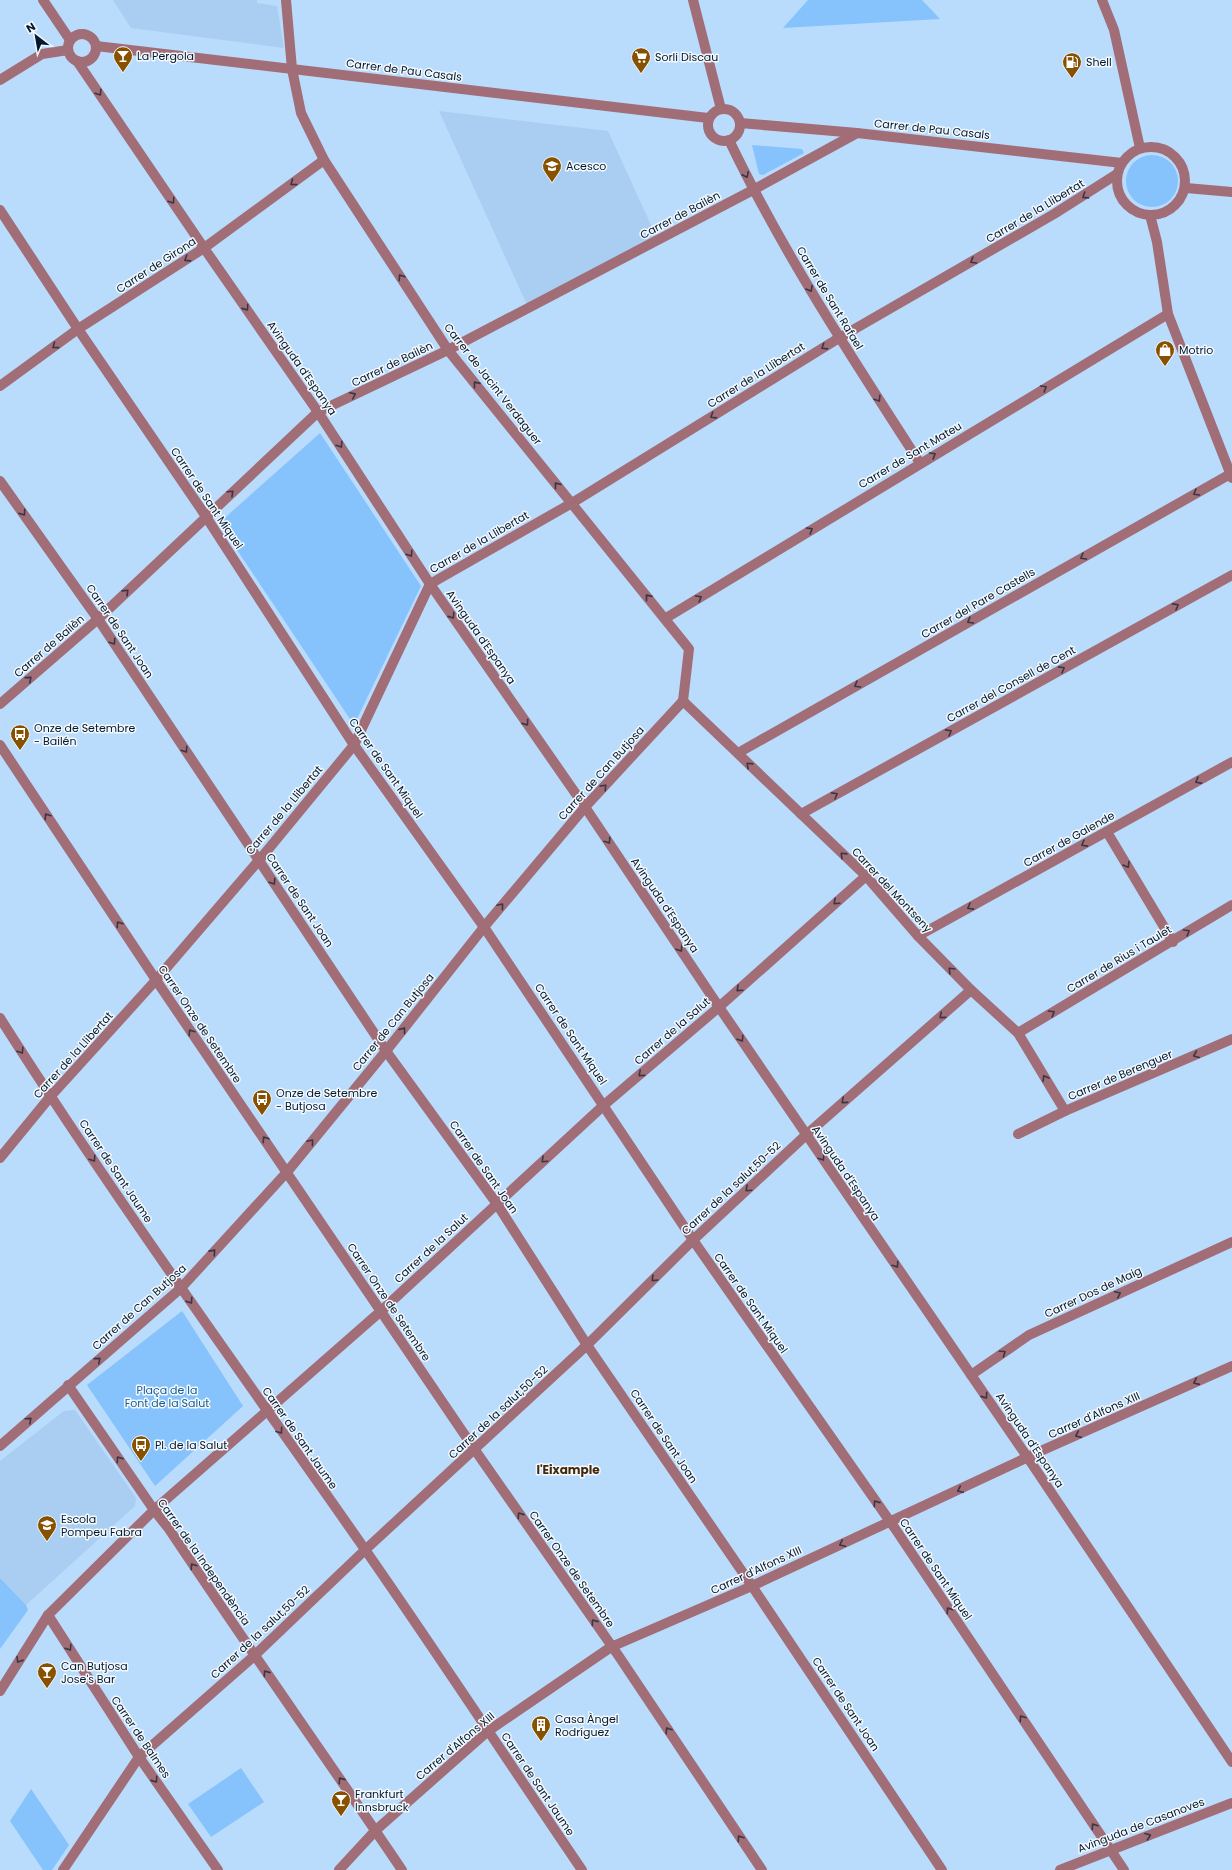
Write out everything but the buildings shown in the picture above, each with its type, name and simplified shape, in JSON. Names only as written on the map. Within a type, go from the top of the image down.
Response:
[{"type":"street","points":[[0,80],[42,54],[69,45],[74,36],[83,33],[92,37],[96,50],[91,59],[82,62],[77,61],[70,54],[69,45],[43,0]]},
{"type":"street","name":"Carrer de Jacint Verdaguer","points":[[286,0],[292,69],[301,113],[324,160],[448,350],[666,618],[689,649],[683,701]]},
{"type":"street","points":[[693,0],[721,109]]},
{"type":"street","points":[[1102,0],[1114,30],[1140,148]]},
{"type":"street","name":"Carrer de Pau Casals","points":[[96,46],[708,118]]},
{"type":"street","name":"Avinguda d'Espanya","points":[[77,61],[318,412],[430,584],[585,807],[806,1135],[1028,1458],[1232,1762]]},
{"type":"street","points":[[721,109],[731,110],[739,118],[740,123],[738,134],[729,140],[718,140],[710,134],[707,124],[708,118],[716,110],[721,109]]},
{"type":"street","name":"Carrer de Pau Casals","points":[[740,123],[857,133],[1122,163]]},
{"type":"street","name":"Carrer de Bailèn","points":[[0,704],[98,619],[318,412],[448,350],[753,190],[857,133]]},
{"type":"street","name":"Carrer de Sant Rafael","points":[[729,140],[753,190],[839,338],[920,463]]},
{"type":"street","points":[[1152,146],[1164,148],[1174,154],[1184,169],[1186,188],[1173,207],[1162,213],[1150,215],[1138,213],[1133,210],[1121,197],[1117,186],[1117,174],[1122,163],[1130,154],[1140,148],[1152,146]]},
{"type":"street","name":"Carrer de Girona","points":[[0,386],[78,329],[204,248],[324,160]]},
{"type":"street","name":"Carrer de la Llibertat","points":[[0,1158],[50,1097],[156,980],[259,860],[354,745],[430,584],[572,503],[839,338],[1054,214],[1117,174]]},
{"type":"street","points":[[1186,188],[1232,192]]},
{"type":"street","name":"Carrer de Sant Miquel","points":[[0,210],[78,329],[206,516],[354,745],[484,927],[693,1240],[890,1522],[1124,1870]]},
{"type":"street","points":[[1150,215],[1157,242],[1168,314],[1231,475]]},
{"type":"street","name":"Carrer de Sant Mateu","points":[[666,618],[1168,314]]},
{"type":"street","name":"Carrer del Pare Castells","points":[[738,753],[1231,475]]},
{"type":"street","name":"Carrer de Sant Joan","points":[[0,481],[98,619],[386,1051],[497,1204],[587,1345],[752,1586],[942,1870]]},
{"type":"street","name":"Carrer del Consell de Cent","points":[[801,814],[1232,575]]},
{"type":"street","name":"Carrer del Montseny","points":[[683,701],[866,876],[918,936],[971,990],[1018,1033],[1065,1111]]},
{"type":"street","name":"Carrer de Can Butjosa","points":[[0,1446],[68,1385],[181,1288],[286,1172],[386,1051],[484,927],[585,807],[683,701]]},
{"type":"street","name":"Carrer Onze de Setembre","points":[[0,745],[286,1172],[475,1450],[612,1647],[762,1870]]},
{"type":"street","name":"Carrer de Galende","points":[[918,936],[1232,762]]},
{"type":"street","points":[[1107,832],[1173,942]]},
{"type":"street","name":"Carrer de la Salut","points":[[0,1691],[48,1616],[154,1510],[381,1311],[604,1105],[719,1007],[866,876]]},
{"type":"street","name":"Carrer de Rius i Taulet","points":[[1018,1033],[1232,906]]},
{"type":"street","name":"Carrer de la salut,50-52","points":[[63,1870],[139,1757],[254,1656],[365,1550],[475,1450],[587,1345],[693,1240],[806,1135],[971,990]]},
{"type":"street","name":"Carrer de Sant Jaume","points":[[0,1018],[50,1097],[266,1411],[365,1550],[582,1870]]},
{"type":"street","name":"Carrer de Berenguer","points":[[1018,1134],[1065,1111],[1232,1039]]},
{"type":"street","name":"Carrer Dos de Maig","points":[[971,1375],[1029,1335],[1232,1242]]},
{"type":"street","name":"Carrer d'Alfons XIII","points":[[339,1870],[376,1830],[488,1731],[612,1647],[752,1586],[1028,1458],[1232,1368]]},
{"type":"street","name":"Carrer de la Independència","points":[[68,1385],[154,1510],[169,1529],[254,1656],[376,1830],[402,1870]]},
{"type":"street","name":"Carrer de Balmes","points":[[48,1616],[139,1757],[218,1870]]},
{"type":"street","name":"Avinguda de Casanoves","points":[[1060,1870],[1232,1803]]},
{"type":"shaded area","points":[[113,0],[257,0],[257,3],[277,6],[284,48],[131,28]]},
{"type":"shaded area","name":"Acesco","points":[[439,111],[608,131],[656,236],[527,305]]},
{"type":"shaded area","name":"Escola Pompeu Fabra","points":[[75,1410],[136,1498],[135,1506],[26,1605],[0,1578],[0,1461],[64,1411]]},
{"type":"green space","points":[[808,0],[922,0],[940,19],[783,28]]},
{"type":"green space","points":[[752,145],[802,149],[804,153],[763,175],[759,174]]},
{"type":"green space","points":[[1152,155],[1162,157],[1170,163],[1176,171],[1178,181],[1176,191],[1170,199],[1162,205],[1152,207],[1142,205],[1134,199],[1128,191],[1126,181],[1128,171],[1134,163],[1142,157]]},
{"type":"green space","points":[[320,433],[421,586],[354,725],[219,523]]},
{"type":"green space","name":"Plaça de la Font de la Salut","points":[[182,1311],[243,1406],[155,1486],[87,1385]]},
{"type":"green space","points":[[0,1578],[26,1605],[28,1610],[0,1649]]},
{"type":"green space","points":[[241,1768],[264,1802],[211,1837],[188,1804]]},
{"type":"green space","points":[[31,1789],[69,1845],[52,1870],[43,1870],[10,1821]]},
{"type":"place","name":"La Pergola","points":[[123,73]]},
{"type":"place","name":"Sorli Discau","points":[[641,74]]},
{"type":"place","name":"Shell","points":[[1072,79]]},
{"type":"place","name":"Acesco","points":[[552,183]]},
{"type":"place","name":"Motrio","points":[[1165,367]]},
{"type":"place","name":"Onze de Setembre - Bailén","points":[[20,751]]},
{"type":"place","name":"Onze de Setembre - Butjosa","points":[[262,1116]]},
{"type":"place","name":"Pl. de la Salut","points":[[141,1462]]},
{"type":"place","name":"Escola Pompeu Fabra","points":[[47,1542]]},
{"type":"place","name":"Can Butjosa Jose's Bar","points":[[47,1689]]},
{"type":"place","name":"Casa Àngel Rodríguez","points":[[541,1742]]},
{"type":"place","name":"Frankfurt Innsbruck","points":[[341,1817]]},
{"type":"district","name":"l'Eixample","points":[[568,1470]]}]
